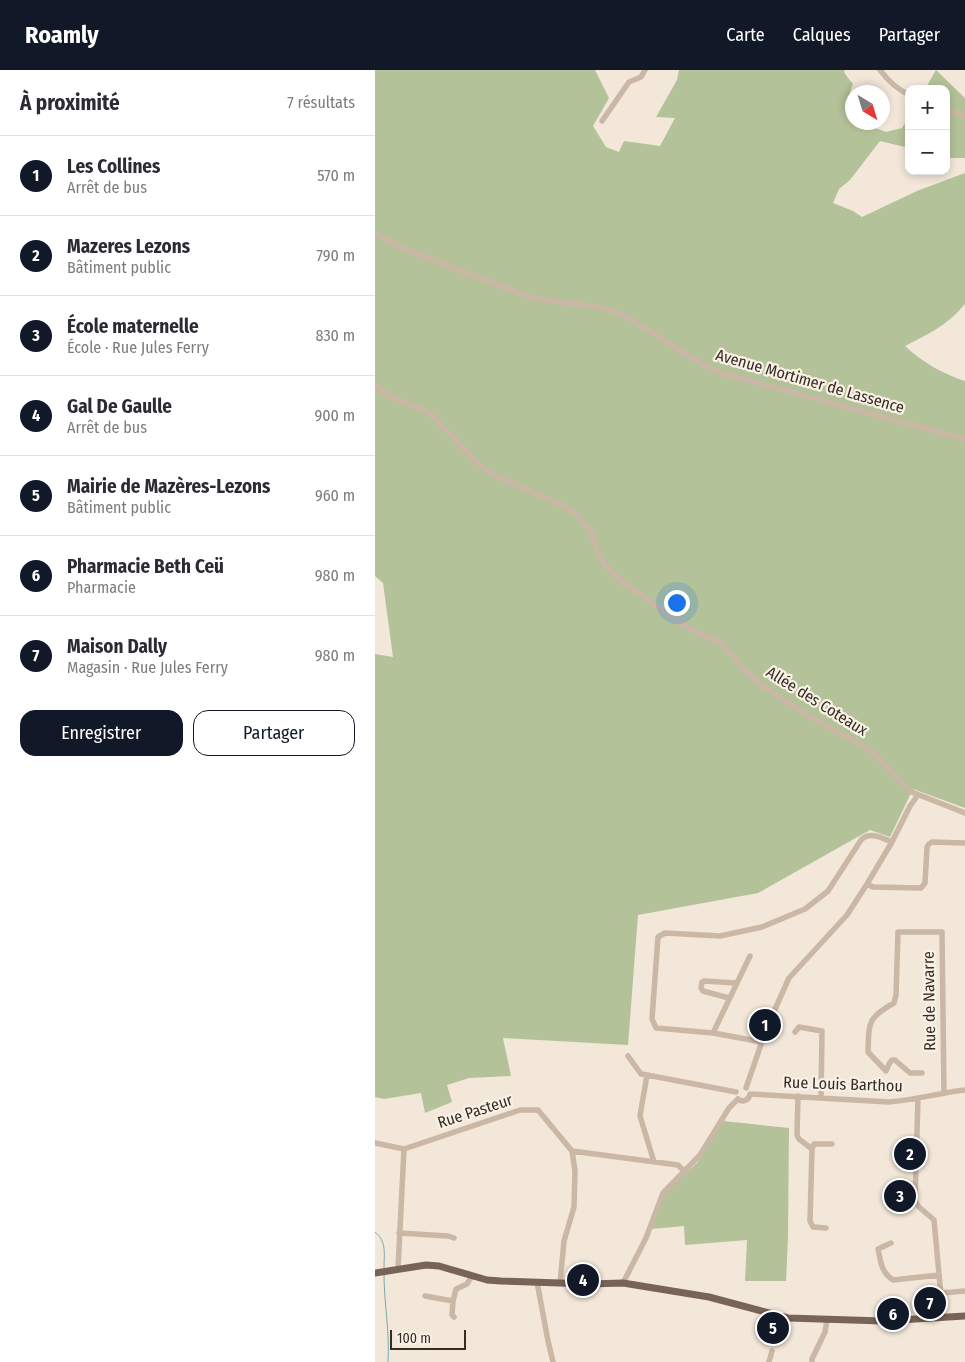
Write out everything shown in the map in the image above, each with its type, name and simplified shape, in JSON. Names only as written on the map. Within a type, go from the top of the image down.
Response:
[{"type":"main road","points":[[376,1272],[426,1265],[439,1266],[501,1282],[623,1283],[709,1298],[788,1318],[883,1320],[965,1316]]},
{"type":"street","points":[[602,121],[629,82],[641,77],[645,70]]},
{"type":"street","points":[[880,70],[885,78],[905,93]]},
{"type":"street","points":[[950,110],[965,116]]},
{"type":"street","name":"Avenue Mortimer de Lassence","points":[[375,234],[400,247],[533,298],[604,308],[625,316],[702,364],[724,374],[965,439]]},
{"type":"street","name":"Allée des Coteaux","points":[[375,385],[389,397],[427,412],[479,465],[494,475],[561,505],[576,514],[590,530],[601,559],[625,584],[686,626],[720,642],[761,685],[819,722],[871,751],[909,791],[965,814]]},
{"type":"street","points":[[738,1099],[742,1101],[749,1098],[748,1091],[762,1042],[789,978],[847,915],[892,842],[910,806],[918,795]]},
{"type":"street","points":[[762,1042],[713,1033],[656,1028],[652,1019],[658,937],[665,933],[720,936],[762,926],[805,908],[828,891],[865,836],[870,835],[892,842]]},
{"type":"street","points":[[867,884],[873,887],[921,888],[925,883],[927,847],[929,844],[932,842],[965,843]]},
{"type":"street","name":"Rue de Navarre","points":[[922,1073],[910,1073],[895,1060],[892,1060],[886,1071],[868,1052],[869,1030],[873,1018],[881,1010],[894,1003],[897,995],[898,932],[942,932],[944,1093]]},
{"type":"street","points":[[713,1033],[749,956]]},
{"type":"street","points":[[729,998],[703,991],[701,988],[702,982],[704,980],[736,983]]},
{"type":"street","points":[[795,1032],[799,1027],[821,1031],[821,1098]]},
{"type":"street","points":[[627,1056],[641,1074],[736,1092]]},
{"type":"street","points":[[647,1075],[640,1116],[653,1162]]},
{"type":"street","points":[[736,1092],[741,1087],[748,1091]]},
{"type":"street","name":"Rue Louis Barthou","points":[[748,1091],[889,1102],[907,1101],[965,1090]]},
{"type":"street","points":[[736,1092],[738,1099]]},
{"type":"street","points":[[798,1096],[797,1135],[799,1139],[812,1149]]},
{"type":"street","points":[[918,1098],[915,1201],[919,1208],[935,1220],[943,1317]]},
{"type":"street","points":[[623,1283],[646,1238],[663,1193],[700,1155],[729,1108],[738,1099]]},
{"type":"street","name":"Rue Pasteur","points":[[404,1149],[520,1110],[538,1110],[572,1151]]},
{"type":"street","points":[[375,1143],[404,1149],[399,1233],[394,1269]]},
{"type":"street","points":[[826,1228],[813,1227],[810,1221],[812,1149],[814,1144],[832,1144]]},
{"type":"street","points":[[560,1282],[565,1241],[574,1207],[575,1171],[572,1151],[678,1165],[684,1171]]},
{"type":"street","points":[[399,1233],[448,1236],[453,1238]]},
{"type":"street","points":[[891,1243],[878,1249],[884,1273],[888,1277],[893,1280],[939,1275]]},
{"type":"street","points":[[454,1316],[451,1315],[456,1289],[467,1284],[472,1276]]},
{"type":"street","points":[[537,1282],[553,1362]]},
{"type":"street","points":[[941,1293],[965,1291]]},
{"type":"street","points":[[425,1296],[453,1301]]},
{"type":"street","points":[[812,1362],[825,1332],[827,1320]]},
{"type":"street","points":[[769,1362],[772,1351]]},
{"type":"green space","points":[[375,70],[595,70],[609,98],[593,126],[606,147],[619,152],[624,141],[660,146],[675,118],[656,117],[677,80],[679,70],[844,70],[853,84],[845,85],[845,130],[881,130],[886,132],[902,128],[905,123],[905,147],[880,141],[850,180],[839,189],[833,203],[862,217],[917,191],[965,173],[965,304],[945,323],[905,346],[933,367],[965,381],[965,808],[913,789],[890,837],[870,830],[758,893],[638,915],[628,1045],[503,1038],[511,1076],[469,1078],[447,1085],[452,1102],[425,1113],[421,1093],[384,1099],[375,1097],[375,654],[393,657],[383,583],[375,576]]},
{"type":"green space","points":[[936,70],[965,98],[965,158],[950,158],[950,85],[927,85]]},
{"type":"green space","points":[[723,1121],[789,1128],[786,1281],[745,1281],[747,1240],[685,1245],[684,1226],[651,1229],[664,1194],[697,1163]]},
{"type":"waterway","points":[[375,1232],[383,1244],[384,1268]]},
{"type":"waterway","points":[[384,1274],[388,1362]]},
{"type":"place","name":"Les Collines","points":[[765,1025]]},
{"type":"place","name":"Mazeres Lezons","points":[[910,1154]]},
{"type":"place","name":"École maternelle","points":[[900,1196]]},
{"type":"place","name":"Gal De Gaulle","points":[[583,1280]]},
{"type":"place","name":"Maison Dally","points":[[930,1303]]},
{"type":"place","name":"Pharmacie Beth Ceü","points":[[893,1314]]},
{"type":"place","name":"Mairie de Mazères-Lezons","points":[[773,1328]]}]
